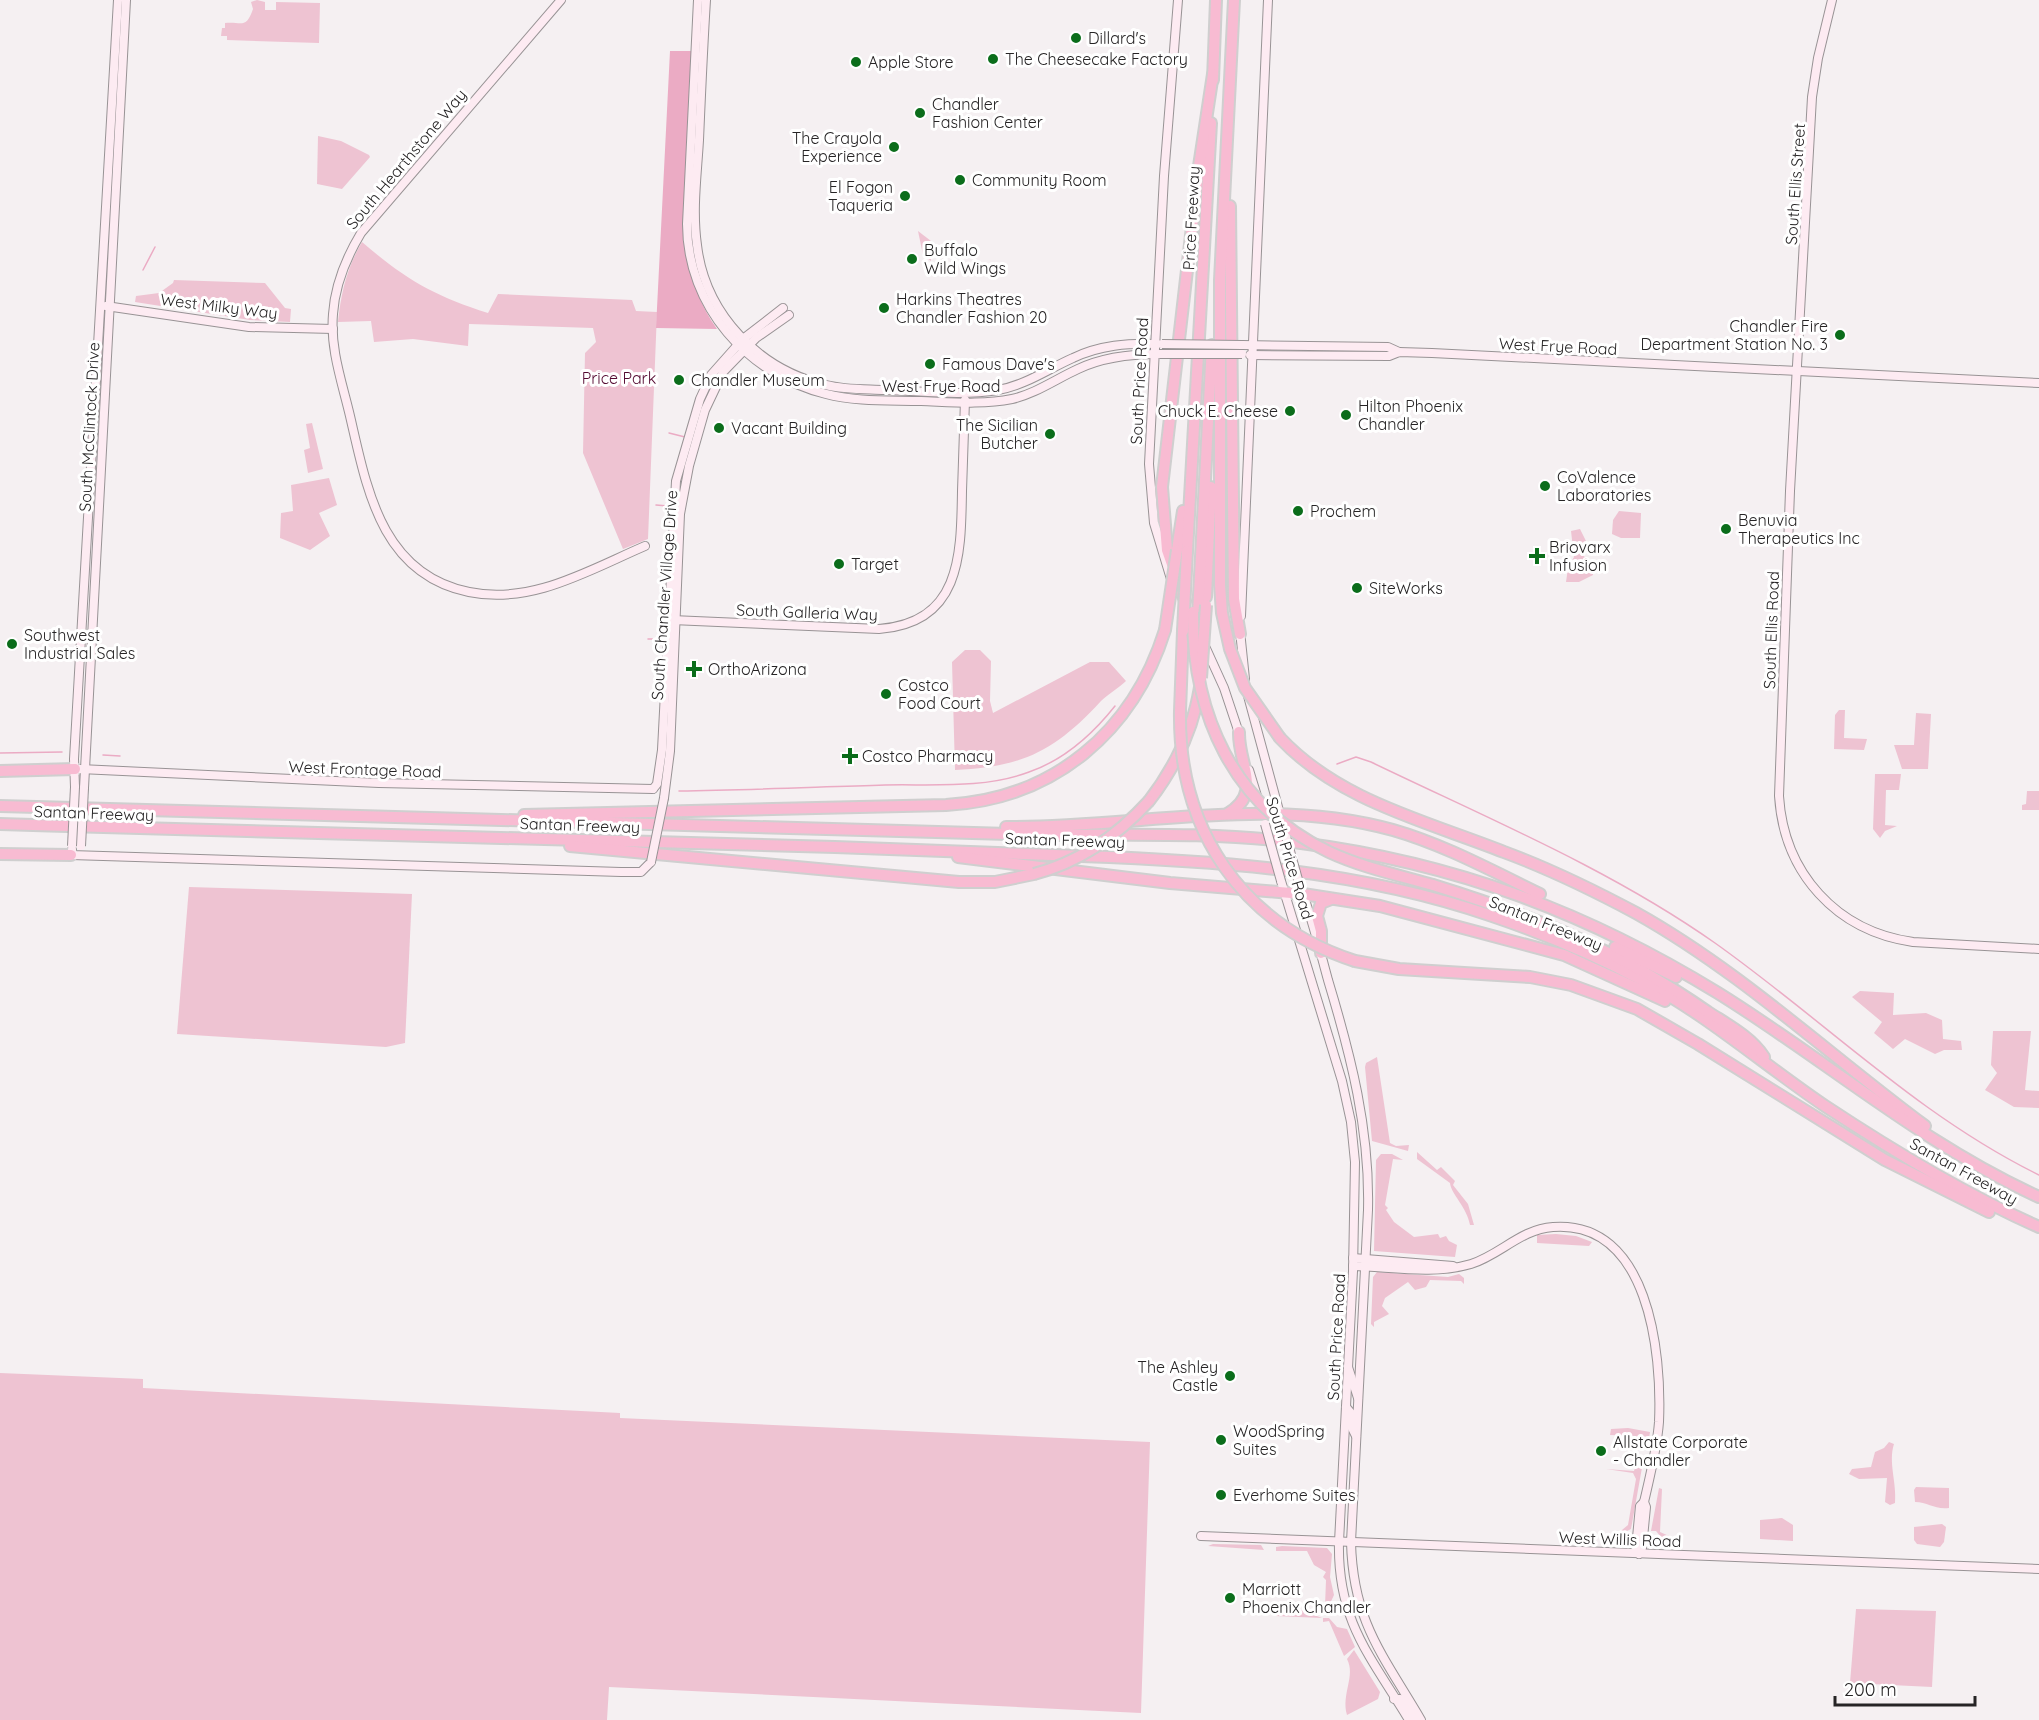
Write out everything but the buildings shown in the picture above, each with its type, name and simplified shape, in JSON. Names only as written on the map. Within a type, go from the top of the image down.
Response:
[{"type":"highway","name":"Price Freeway","points":[[1182,551],[1203,294],[1216,0]]},
{"type":"highway","name":"Price Freeway","points":[[1220,295],[1234,0]]},
{"type":"highway","points":[[1197,630],[1169,560],[1163,526],[1162,487],[1199,166],[1213,74]]},
{"type":"highway","points":[[1229,103],[1234,598],[1240,634]]},
{"type":"highway","points":[[1203,294],[1205,318],[1196,613],[1198,659],[1212,716],[1232,757],[1261,796],[1292,824],[1328,846],[1359,859],[1514,910],[1610,952],[1677,990],[1756,1045],[1767,1063]]},
{"type":"highway","points":[[1196,613],[1213,325],[1220,295]]},
{"type":"highway","points":[[342,835],[592,848],[959,882],[994,882],[1034,874],[1073,860],[1100,844],[1127,824],[1149,801],[1172,768],[1197,709],[1206,605],[1220,295]]},
{"type":"highway","points":[[1220,295],[1220,585],[1222,613],[1230,649],[1245,688],[1280,738],[1312,769],[1353,794],[1568,878],[1639,915],[1716,965],[1915,1119],[2017,1187]]},
{"type":"highway","points":[[408,817],[946,805],[992,799],[1027,788],[1055,774],[1104,737],[1139,692],[1165,630],[1182,551]]},
{"type":"highway","points":[[1182,551],[1183,631],[1180,748],[1191,804],[1208,842],[1225,869],[1256,904],[1283,926],[1316,946],[1355,961],[1399,969],[1530,977],[1580,988],[1637,1009],[1886,1160],[1991,1213],[2039,1229]]},
{"type":"highway","points":[[1224,816],[1238,808],[1247,794],[1247,779],[1238,746],[1239,732]]},
{"type":"highway","points":[[0,771],[80,769]]},
{"type":"highway","name":"Santan Freeway","points":[[0,806],[1046,835],[1182,835],[1312,844],[1408,862],[1514,891],[1560,910],[1661,960],[1746,1012],[1960,1158],[2039,1197]]},
{"type":"highway","points":[[841,829],[890,826],[1017,827],[1224,816],[1371,825],[1421,839],[1467,858],[1635,941],[1661,960]]},
{"type":"highway","name":"Santan Freeway","points":[[0,824],[872,848],[1176,860],[1304,871],[1364,882],[1451,903],[1504,921],[1632,975],[1695,1012],[1824,1105],[1947,1182],[2039,1229]]},
{"type":"highway","points":[[872,848],[1170,883],[1283,887],[1304,894],[1425,916],[1564,955],[1695,1012]]},
{"type":"highway","points":[[0,854],[76,851]]},
{"type":"highway","points":[[1433,883],[1556,921],[1635,956],[1746,1012]]},
{"type":"highway","points":[[1321,953],[1317,912],[1325,900],[1338,899]]},
{"type":"street","name":"South McClintock Drive","points":[[106,306],[118,0]]},
{"type":"street","name":"South McClintock Drive","points":[[76,851],[75,787],[80,769],[126,0]]},
{"type":"street","name":"South Hearthstone Way","points":[[561,0],[361,233],[341,274],[333,329],[336,362],[375,511],[394,544],[408,560],[425,572],[467,591],[508,595],[530,593],[645,546]]},
{"type":"street","points":[[698,0],[688,240],[696,277],[704,298],[743,344]]},
{"type":"street","points":[[706,0],[695,215],[697,247],[701,268],[713,299],[743,344]]},
{"type":"street","name":"South Price Road","points":[[1179,0],[1149,464],[1152,509],[1170,576],[1219,675],[1239,732],[1347,1101],[1356,1175],[1339,1542],[1340,1570],[1345,1603],[1366,1654],[1409,1720]]},
{"type":"street","name":"South Price Road","points":[[1268,0],[1240,634],[1251,710],[1361,1101],[1369,1182],[1351,1542],[1354,1586],[1363,1619],[1378,1652],[1421,1720]]},
{"type":"street","name":"South Ellis Street","points":[[1797,371],[1814,79],[1832,0]]},
{"type":"street","name":"West Milky Way","points":[[106,306],[249,327],[333,329]]},
{"type":"street","name":"South Chandler Village Drive","points":[[76,851],[642,872],[651,862],[664,798],[670,751],[671,620],[676,481],[705,385],[743,344],[786,312]]},
{"type":"street","name":"West Frye Road","points":[[743,344],[784,370],[825,385],[858,389],[966,392],[1019,385],[1074,357],[1122,344],[1253,345],[1314,351]]},
{"type":"street","name":"West Frye Road","points":[[743,344],[786,380],[827,394],[860,399],[965,402],[1014,399],[1090,363],[1119,356],[1252,355],[1388,347],[1399,352],[2039,383]]},
{"type":"street","name":"South Ellis Road","points":[[1797,371],[1787,561],[1779,796],[1786,841],[1795,863],[1809,884],[1846,918],[1884,936],[1913,942],[2039,949]]},
{"type":"street","name":"South Galleria Way","points":[[671,620],[879,630],[901,626],[933,609],[952,581],[960,555],[966,392]]},
{"type":"street","name":"South Chandler Village Drive","points":[[653,789],[657,784],[662,759],[671,620]]},
{"type":"street","name":"South McClintock Drive","points":[[76,851],[84,788],[80,769]]},
{"type":"street","name":"West Frontage Road","points":[[80,769],[387,784],[653,789]]},
{"type":"street","points":[[653,789],[664,798]]},
{"type":"street","points":[[1353,1262],[1455,1266],[1481,1260],[1524,1235],[1554,1227],[1578,1229],[1601,1239],[1624,1258],[1637,1278],[1642,1292],[1658,1376],[1657,1441],[1644,1502],[1646,1508],[1642,1547],[1639,1554]]},
{"type":"street","points":[[1348,1366],[1353,1374],[1354,1392],[1359,1399]]},
{"type":"street","points":[[1346,1407],[1351,1413],[1350,1424],[1356,1437]]},
{"type":"street","name":"West Willis Road","points":[[1201,1536],[2039,1569]]},
{"type":"street","points":[[1366,1654],[1392,1687],[1397,1691],[1403,1690]]},
{"type":"street","points":[[1394,1699],[1401,1699],[1415,1720]]},
{"type":"green space","points":[[257,0],[265,2],[265,10],[276,10],[276,2],[320,3],[319,43],[227,40],[227,36],[221,36],[225,23],[242,23],[248,20],[253,9],[251,2]]},
{"type":"green space","points":[[318,136],[341,141],[370,157],[342,189],[317,184]]},
{"type":"green space","points":[[918,231],[931,241],[931,261],[923,255]]},
{"type":"green space","name":"Price Park","points":[[362,242],[421,285],[452,300],[488,313],[498,294],[632,300],[636,311],[657,312],[648,539],[623,549],[583,453],[585,353],[596,342],[593,328],[469,324],[468,346],[413,339],[374,342],[371,321],[338,322],[346,280],[352,261]]},
{"type":"green space","points":[[174,280],[265,283],[285,308],[291,309],[290,322],[250,320],[135,302],[136,296],[159,293]]},
{"type":"green space","points":[[312,423],[323,469],[308,473],[304,450],[310,448],[306,424]]},
{"type":"green space","points":[[329,478],[337,505],[319,513],[330,536],[310,550],[280,538],[281,513],[293,511],[291,485]]},
{"type":"green space","points":[[1619,511],[1641,513],[1640,538],[1621,538],[1612,534],[1613,520]]},
{"type":"green space","points":[[1580,529],[1586,541],[1582,554],[1592,565],[1593,575],[1579,582],[1566,582],[1568,568],[1574,557],[1571,531]]},
{"type":"green space","points":[[965,650],[980,650],[991,661],[990,701],[993,713],[1090,662],[1109,662],[1126,681],[1053,744],[1036,753],[1000,765],[955,770],[952,662]]},
{"type":"green space","points":[[1839,710],[1845,710],[1844,738],[1867,739],[1864,750],[1834,749],[1835,715]]},
{"type":"green space","points":[[1916,713],[1931,714],[1928,769],[1902,769],[1894,745],[1914,745]]},
{"type":"green space","points":[[1875,774],[1901,774],[1899,790],[1886,790],[1885,825],[1897,826],[1885,831],[1880,838],[1873,829]]},
{"type":"green space","points":[[2027,791],[2039,791],[2039,810],[2022,810],[2022,805],[2026,804]]},
{"type":"green space","points":[[189,887],[412,894],[405,1043],[386,1047],[177,1034]]},
{"type":"green space","points":[[1860,991],[1894,993],[1893,1015],[1926,1013],[1942,1020],[1943,1039],[1961,1041],[1962,1050],[1944,1050],[1935,1054],[1905,1039],[1893,1049],[1874,1033],[1882,1022],[1852,997]]},
{"type":"green space","points":[[1993,1031],[2031,1031],[2025,1090],[2039,1091],[2039,1108],[2014,1107],[1985,1090],[1997,1073],[1991,1065]]},
{"type":"green space","points":[[1377,1057],[1390,1143],[1396,1146],[1409,1145],[1408,1151],[1372,1141],[1365,1067],[1366,1063]]},
{"type":"green space","points":[[1417,1152],[1437,1170],[1441,1167],[1455,1181],[1453,1185],[1468,1204],[1474,1225],[1470,1225],[1466,1212],[1450,1183],[1417,1159]]},
{"type":"green space","points":[[1381,1154],[1392,1154],[1403,1160],[1393,1159],[1385,1205],[1394,1222],[1414,1237],[1438,1234],[1440,1238],[1446,1236],[1449,1241],[1457,1245],[1455,1257],[1374,1251],[1376,1160]]},
{"type":"green space","points":[[1537,1235],[1576,1236],[1592,1242],[1589,1246],[1537,1243]]},
{"type":"green space","points":[[1377,1272],[1448,1277],[1459,1274],[1464,1278],[1464,1284],[1461,1281],[1430,1280],[1426,1287],[1415,1290],[1408,1282],[1385,1298],[1382,1306],[1389,1314],[1374,1322],[1374,1327],[1371,1324],[1373,1277]]},
{"type":"green space","points":[[0,1373],[143,1379],[143,1388],[620,1413],[620,1418],[1150,1442],[1141,1713],[609,1687],[607,1720],[0,1720]]},
{"type":"green space","points":[[1628,1428],[1650,1432],[1648,1446],[1638,1446],[1636,1436],[1610,1435],[1611,1429]]},
{"type":"green space","points":[[1889,1442],[1894,1444],[1892,1458],[1895,1495],[1895,1503],[1890,1505],[1885,1502],[1887,1478],[1859,1479],[1849,1474],[1852,1469],[1871,1467],[1875,1452],[1884,1448]]},
{"type":"green space","points":[[1637,1461],[1643,1462],[1631,1529],[1621,1534],[1619,1542],[1613,1541],[1611,1534],[1616,1535],[1628,1525],[1636,1479],[1633,1473],[1606,1469],[1634,1471]]},
{"type":"green space","points":[[1916,1487],[1949,1488],[1949,1508],[1915,1502]]},
{"type":"green space","points":[[1659,1488],[1662,1489],[1660,1532],[1669,1536],[1668,1544],[1661,1544],[1661,1537],[1656,1531],[1651,1531]]},
{"type":"green space","points":[[1782,1518],[1793,1525],[1793,1541],[1760,1539],[1760,1520]]},
{"type":"green space","points":[[1942,1524],[1946,1527],[1944,1542],[1940,1547],[1917,1544],[1914,1540],[1914,1527]]},
{"type":"green space","points":[[1213,1544],[1261,1545],[1264,1550],[1208,1546]]},
{"type":"green space","points":[[1276,1547],[1327,1548],[1332,1554],[1330,1577],[1334,1595],[1327,1610],[1313,1608],[1325,1606],[1326,1580],[1323,1577],[1326,1572],[1314,1565],[1307,1551],[1276,1551]]},
{"type":"green space","points":[[1279,1604],[1286,1604],[1322,1618],[1275,1616]]},
{"type":"green space","points":[[1856,1609],[1936,1611],[1932,1687],[1850,1683]]},
{"type":"green space","points":[[1323,1618],[1329,1618],[1337,1627],[1347,1629],[1355,1647],[1344,1656],[1329,1621],[1323,1622]]},
{"type":"green space","points":[[1354,1650],[1380,1692],[1378,1699],[1347,1715],[1346,1700],[1350,1672],[1347,1659]]},
{"type":"shaded area","points":[[670,51],[692,51],[685,224],[690,268],[696,289],[717,329],[656,328]]},
{"type":"waterway","points":[[143,270],[155,247]]},
{"type":"waterway","points":[[669,433],[685,437]]},
{"type":"waterway","points":[[656,505],[668,506]]},
{"type":"waterway","points":[[648,639],[661,639]]},
{"type":"waterway","points":[[679,791],[958,784],[994,781],[1029,772],[1054,761],[1097,727],[1115,706]]},
{"type":"waterway","points":[[0,753],[62,752]]},
{"type":"waterway","points":[[103,755],[120,756]]},
{"type":"waterway","points":[[1337,764],[1356,757],[1371,762],[1547,846],[1633,891],[1715,943],[1872,1066],[1952,1124],[2039,1175]]},
{"type":"place","name":"Dillard's","points":[[1076,38]]},
{"type":"place","name":"The Cheesecake Factory","points":[[993,59]]},
{"type":"place","name":"Apple Store","points":[[856,62]]},
{"type":"place","name":"Chandler Fashion Center","points":[[920,113]]},
{"type":"place","name":"The Crayola Experience","points":[[894,147]]},
{"type":"place","name":"Community Room","points":[[960,180]]},
{"type":"place","name":"El Fogon Taqueria","points":[[905,196]]},
{"type":"place","name":"Buffalo Wild Wings","points":[[912,259]]},
{"type":"place","name":"Harkins Theatres Chandler Fashion 20","points":[[884,308]]},
{"type":"place","name":"Chandler Fire Department Station No. 3","points":[[1840,335]]},
{"type":"place","name":"Famous Dave's","points":[[930,364]]},
{"type":"place","name":"Chandler Museum","points":[[679,380]]},
{"type":"place","name":"Chuck E. Cheese","points":[[1290,411]]},
{"type":"place","name":"Hilton Phoenix Chandler","points":[[1346,415]]},
{"type":"place","name":"Vacant Building","points":[[719,428]]},
{"type":"place","name":"The Sicilian Butcher","points":[[1050,434]]},
{"type":"place","name":"CoValence Laboratories","points":[[1545,486]]},
{"type":"place","name":"Prochem","points":[[1298,511]]},
{"type":"place","name":"Benuvia Therapeutics Inc","points":[[1726,529]]},
{"type":"place","name":"Briovarx Infusion","points":[[1537,556]]},
{"type":"place","name":"Target","points":[[839,564]]},
{"type":"place","name":"SiteWorks","points":[[1357,588]]},
{"type":"place","name":"Southwest Industrial Sales","points":[[12,644]]},
{"type":"place","name":"OrthoArizona","points":[[694,669]]},
{"type":"place","name":"Costco Food Court","points":[[886,694]]},
{"type":"place","name":"Costco Pharmacy","points":[[850,756]]},
{"type":"place","name":"The Ashley Castle","points":[[1230,1376]]},
{"type":"place","name":"WoodSpring Suites","points":[[1221,1440]]},
{"type":"place","name":"Allstate Corporate - Chandler","points":[[1601,1451]]},
{"type":"place","name":"Everhome Suites","points":[[1221,1495]]},
{"type":"place","name":"Marriott Phoenix Chandler","points":[[1230,1598]]}]
